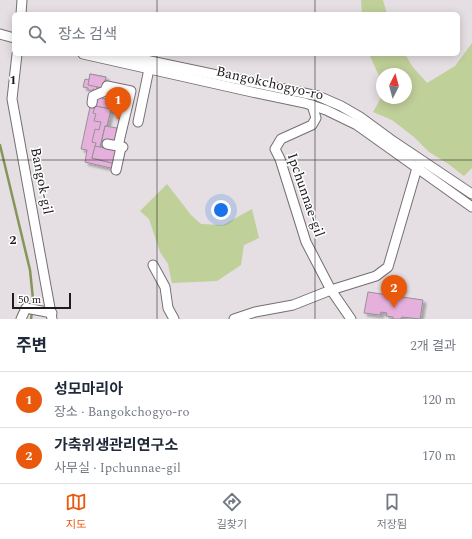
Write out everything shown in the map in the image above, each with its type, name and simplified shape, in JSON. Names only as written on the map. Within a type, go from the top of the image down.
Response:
[{"type":"street","points":[[21,12],[22,0]]},
{"type":"street","points":[[0,30],[12,33]]},
{"type":"street","points":[[0,34],[12,37]]},
{"type":"street","name":"Bangok-gil","points":[[17,56],[12,99],[52,316]]},
{"type":"street","name":"Bangokchogyo-ro","points":[[92,56],[312,105],[326,110],[357,126],[472,194]]},
{"type":"street","name":"Bangokchogyo-ro","points":[[127,56],[318,96],[341,106],[360,116],[390,139],[472,207]]},
{"type":"street","points":[[138,122],[149,69]]},
{"type":"street","points":[[92,103],[93,96],[105,91],[107,86],[131,91],[126,108],[116,170]]},
{"type":"street","name":"Ipchunnae-gil","points":[[312,105],[316,118],[312,125],[281,139],[275,150],[280,159],[306,242],[331,290],[351,319]]},
{"type":"street","points":[[126,108],[141,110]]},
{"type":"street","points":[[107,144],[120,147]]},
{"type":"street","points":[[234,319],[255,312],[293,305],[331,290],[376,276],[388,266],[420,164]]},
{"type":"street","points":[[153,265],[165,287],[168,308],[174,319]]},
{"type":"street","points":[[20,319],[26,308],[52,316]]},
{"type":"green space","points":[[361,0],[383,0],[386,12],[362,12]]},
{"type":"green space","points":[[472,43],[472,168],[464,176],[429,152],[414,137],[392,120],[373,112],[378,104],[412,104],[412,68],[376,69],[370,56],[406,56],[412,66],[427,83],[455,66]]},
{"type":"green space","points":[[167,184],[191,215],[201,224],[223,225],[252,209],[259,238],[244,245],[241,265],[217,281],[172,283],[168,264],[160,252],[149,219],[140,211]]},
{"type":"building","points":[[90,74],[106,77],[103,88],[97,87],[96,90],[93,89],[93,91],[83,87],[85,79],[89,80]]},
{"type":"building","points":[[90,74],[106,77],[103,88],[88,85]]},
{"type":"building","points":[[97,97],[125,103],[122,112],[111,109],[100,147],[119,151],[115,169],[85,162],[87,150],[81,149],[90,107],[94,108]]},
{"type":"building","points":[[97,97],[125,103],[122,112],[95,106]]},
{"type":"building","points":[[95,106],[111,109],[100,147],[119,151],[116,164],[92,158],[96,143],[92,142],[95,129],[99,130],[101,122],[94,121],[96,114],[93,113]]},
{"type":"building","points":[[105,126],[117,128],[116,132],[119,132],[117,143],[102,140]]},
{"type":"building","points":[[95,146],[119,151],[116,164],[92,158]]},
{"type":"building","points":[[368,292],[423,300],[420,319],[402,317],[400,319],[393,319],[393,317],[386,316],[387,313],[381,312],[380,315],[364,313]]},
{"type":"waterway","points":[[0,145],[30,270],[33,299],[32,307]]},
{"type":"waterway","points":[[31,319],[32,312]]},
{"type":"place","name":"성모마리아","points":[[118,120]]},
{"type":"place","name":"가축위생관리연구소","points":[[394,308]]}]
